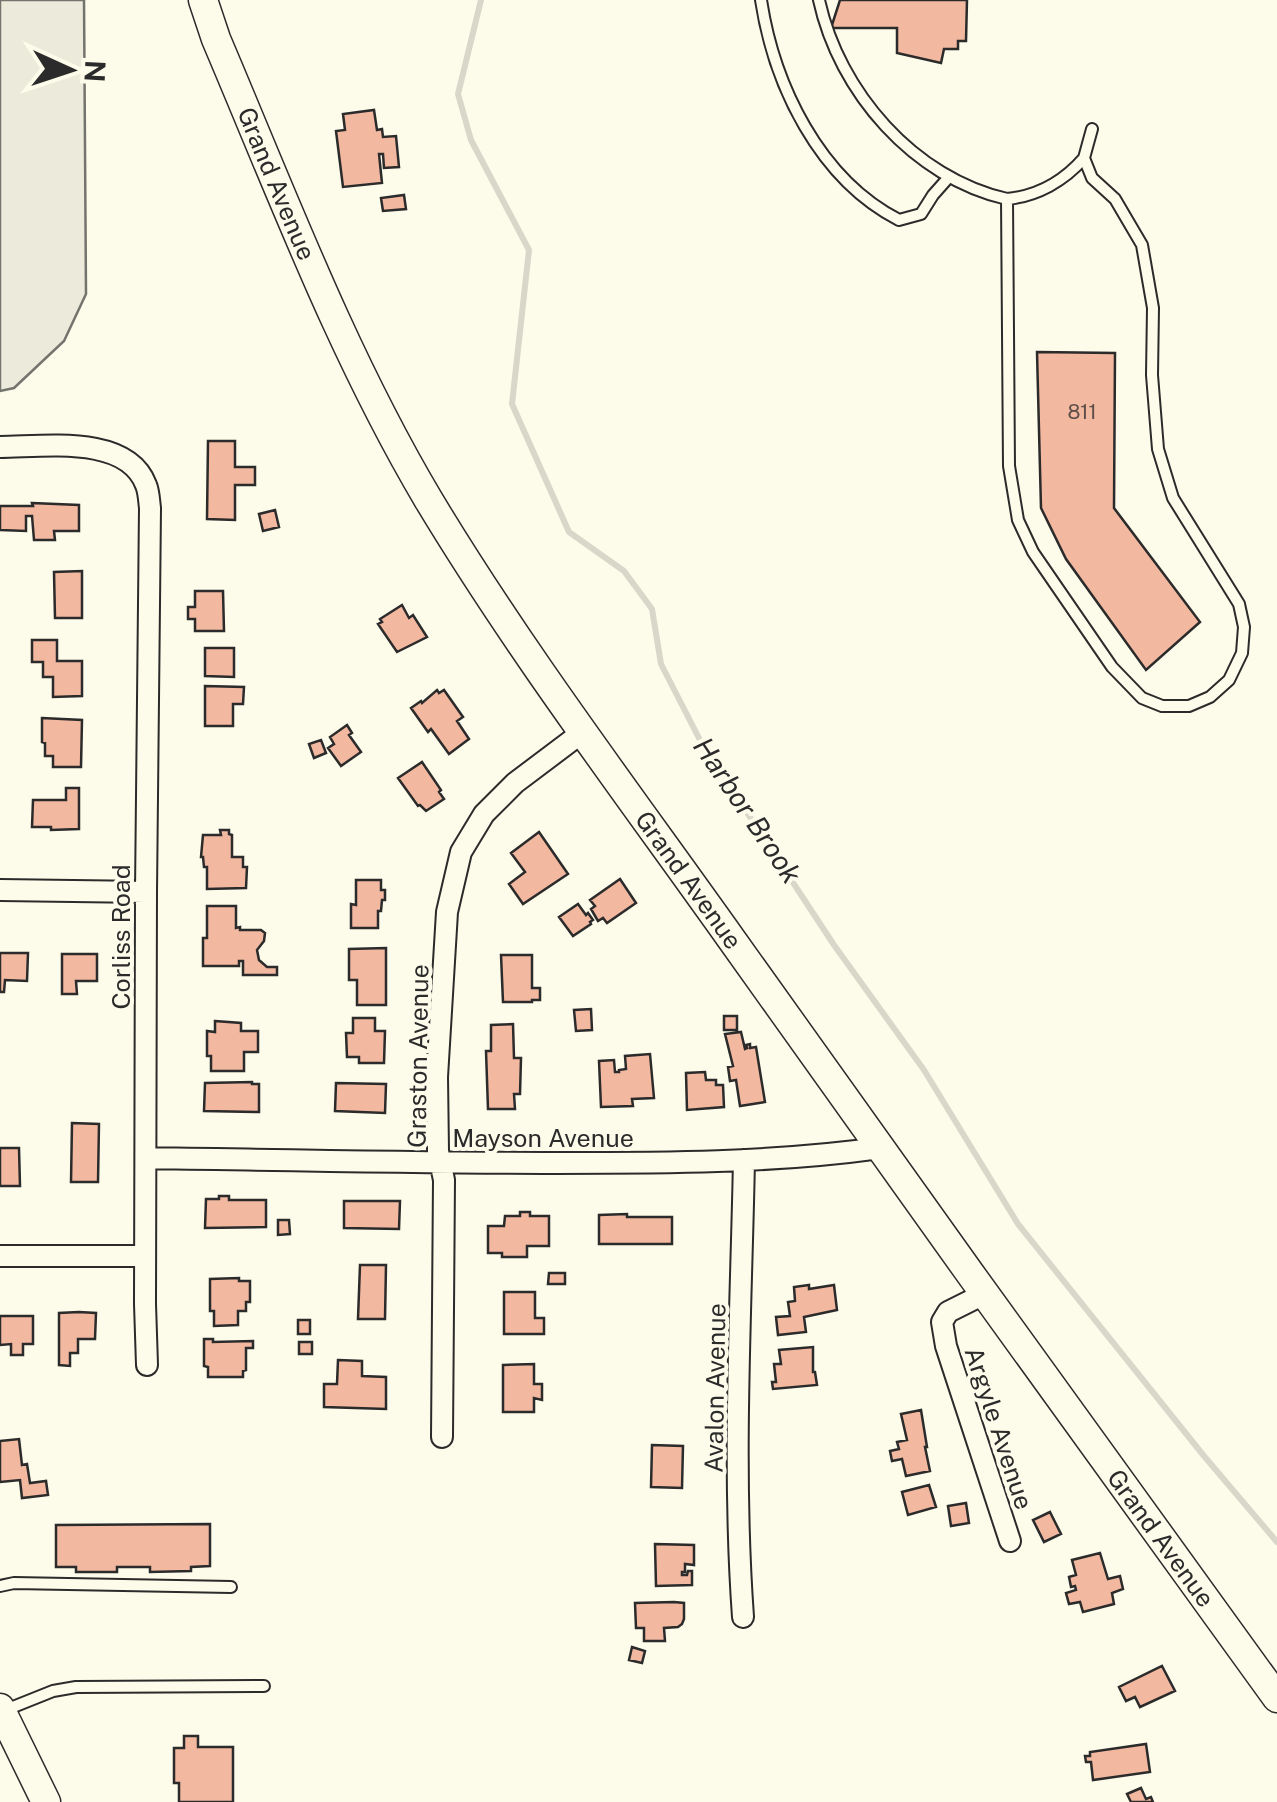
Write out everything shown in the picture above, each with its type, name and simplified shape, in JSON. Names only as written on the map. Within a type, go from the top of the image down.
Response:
[{"type":"street","name":"Grand Avenue","points":[[204,0],[216,39],[327,301],[429,499],[513,631],[984,1294],[1277,1698]]},
{"type":"street","name":"Corliss Road","points":[[0,447],[84,447],[118,454],[133,465],[146,484],[150,508],[145,1256],[148,1365]]},
{"type":"street","name":"Graston Avenue","points":[[442,1437],[444,1180],[438,1151],[437,1078],[447,912],[461,852],[484,814],[515,783],[584,731]]},
{"type":"street","points":[[0,890],[146,892]]},
{"type":"street","name":"Mayson Avenue","points":[[146,1158],[678,1162],[820,1156],[880,1148]]},
{"type":"street","name":"Avalon Avenue","points":[[743,1616],[738,1465],[744,1160]]},
{"type":"street","points":[[0,1256],[145,1256]]},
{"type":"street","name":"Argyle Avenue","points":[[984,1294],[948,1312],[942,1322],[946,1346],[1010,1541]]},
{"type":"street","points":[[1,1710],[46,1802]]},
{"type":"lane","points":[[761,0],[767,35],[788,96],[824,156],[875,207],[899,220],[920,214],[932,194],[949,178]]},
{"type":"lane","points":[[819,0],[838,54],[862,96],[890,133],[949,178],[987,195],[1007,199],[1028,197],[1060,180],[1084,158],[1092,129]]},
{"type":"lane","points":[[1007,199],[1009,466],[1018,520],[1034,552],[1112,667],[1142,698],[1162,706],[1189,706],[1210,698],[1229,680],[1242,654],[1244,626],[1239,604],[1173,498],[1158,449],[1152,375],[1153,308],[1142,245],[1115,199],[1092,178],[1084,158]]},
{"type":"lane","points":[[0,1586],[14,1583],[231,1588]]},
{"type":"lane","points":[[1,1710],[76,1686],[264,1686]]},
{"type":"shaded area","points":[[0,0],[84,0],[86,294],[64,341],[14,388],[0,391]]},
{"type":"building","points":[[840,0],[967,0],[966,41],[958,41],[958,49],[944,49],[941,63],[897,53],[897,28],[831,28]]},
{"type":"building","points":[[374,110],[377,130],[382,129],[383,137],[396,136],[399,167],[384,168],[383,154],[379,154],[382,183],[343,187],[336,131],[345,130],[343,114]]},
{"type":"building","points":[[404,195],[406,209],[383,211],[381,198]]},
{"type":"building","points":[[1037,352],[1115,353],[1114,508],[1200,622],[1146,670],[1066,559],[1041,508]]},
{"type":"building","points":[[208,441],[235,441],[235,467],[255,467],[255,485],[235,485],[235,520],[207,519]]},
{"type":"building","points":[[32,503],[79,505],[79,531],[54,531],[55,540],[34,540],[32,516],[26,516],[26,531],[0,530],[0,506],[33,506]]},
{"type":"building","points":[[275,510],[279,527],[263,531],[259,514]]},
{"type":"building","points":[[82,571],[82,618],[55,618],[54,572]]},
{"type":"building","points":[[195,591],[223,591],[224,631],[195,631],[195,619],[188,619],[188,607],[195,607]]},
{"type":"building","points":[[402,605],[427,637],[397,652],[378,624]]},
{"type":"building","points":[[32,640],[57,640],[57,661],[82,661],[82,696],[53,697],[53,677],[43,677],[43,662],[32,662]]},
{"type":"building","points":[[205,648],[234,648],[234,677],[205,676]]},
{"type":"building","points":[[205,686],[244,687],[243,704],[233,704],[233,726],[205,726]]},
{"type":"building","points":[[437,690],[444,690],[463,717],[457,721],[469,739],[449,754],[411,708]]},
{"type":"building","points":[[42,718],[82,720],[81,767],[53,767],[53,756],[45,756]]},
{"type":"building","points":[[347,725],[361,752],[341,766],[328,748],[334,744],[330,737]]},
{"type":"building","points":[[321,740],[326,753],[314,758],[309,744]]},
{"type":"building","points":[[422,762],[444,799],[426,811],[398,778]]},
{"type":"building","points":[[66,788],[79,788],[79,829],[32,827],[33,800],[66,800]]},
{"type":"building","points":[[220,830],[229,830],[232,835],[232,857],[243,857],[243,867],[247,867],[246,888],[207,889],[207,867],[201,857],[203,835],[221,835]]},
{"type":"building","points":[[539,832],[568,874],[523,904],[509,884],[525,872],[511,853]]},
{"type":"building","points":[[620,879],[636,903],[607,923],[603,918],[598,921],[590,900]]},
{"type":"building","points":[[356,880],[381,880],[385,900],[378,911],[378,928],[351,928]]},
{"type":"building","points":[[578,904],[593,920],[573,936],[559,917]]},
{"type":"building","points":[[207,906],[236,906],[236,928],[265,933],[257,950],[259,960],[267,967],[277,967],[277,975],[243,975],[243,961],[239,961],[239,966],[203,966]]},
{"type":"building","points":[[386,948],[386,1005],[357,1005],[357,980],[349,980],[349,949]]},
{"type":"building","points":[[0,953],[28,953],[27,981],[5,980],[4,992],[0,992]]},
{"type":"building","points":[[62,954],[97,954],[97,981],[76,981],[77,994],[62,994]]},
{"type":"building","points":[[501,955],[532,955],[532,988],[540,988],[540,1000],[503,1002]]},
{"type":"building","points":[[591,1009],[592,1030],[576,1031],[574,1010]]},
{"type":"building","points":[[724,1016],[737,1016],[737,1030],[724,1030]]},
{"type":"building","points":[[353,1018],[375,1018],[375,1031],[385,1031],[384,1063],[359,1063],[359,1057],[347,1057],[346,1033],[353,1033]]},
{"type":"building","points":[[215,1021],[241,1023],[241,1031],[258,1031],[258,1052],[244,1052],[244,1071],[211,1071],[207,1031],[215,1032]]},
{"type":"building","points":[[513,1024],[514,1058],[521,1058],[520,1094],[514,1094],[515,1109],[488,1109],[486,1051],[491,1051],[491,1025]]},
{"type":"building","points":[[741,1032],[745,1049],[750,1044],[750,1048],[756,1047],[765,1102],[740,1106],[736,1080],[730,1081],[728,1067],[733,1066],[725,1034]]},
{"type":"building","points":[[650,1054],[654,1098],[632,1099],[633,1106],[601,1107],[599,1061],[614,1060],[615,1072],[619,1072],[626,1069],[625,1056]]},
{"type":"building","points":[[705,1072],[706,1080],[723,1085],[724,1107],[687,1110],[686,1073]]},
{"type":"building","points":[[205,1083],[259,1084],[259,1112],[204,1111]]},
{"type":"building","points":[[336,1083],[386,1084],[385,1113],[335,1111]]},
{"type":"building","points":[[72,1123],[99,1124],[98,1182],[71,1182]]},
{"type":"building","points":[[0,1148],[19,1148],[20,1186],[0,1186]]},
{"type":"building","points":[[229,1196],[229,1200],[266,1200],[266,1227],[205,1228],[206,1199]]},
{"type":"building","points":[[344,1201],[400,1201],[399,1229],[344,1228]]},
{"type":"building","points":[[520,1212],[549,1216],[549,1246],[527,1246],[527,1257],[488,1253],[488,1226],[504,1226],[505,1216],[520,1216]]},
{"type":"building","points":[[599,1215],[672,1217],[672,1244],[599,1244]]},
{"type":"building","points":[[278,1220],[289,1220],[290,1234],[278,1235]]},
{"type":"building","points":[[360,1265],[386,1265],[385,1319],[358,1319]]},
{"type":"building","points":[[549,1273],[565,1273],[565,1284],[548,1284]]},
{"type":"building","points":[[210,1279],[250,1281],[246,1311],[238,1311],[238,1325],[214,1326]]},
{"type":"building","points":[[809,1285],[809,1289],[834,1285],[837,1310],[804,1317],[806,1332],[778,1335],[776,1317],[790,1316],[788,1302],[795,1301],[794,1287]]},
{"type":"building","points":[[504,1292],[535,1292],[535,1318],[544,1318],[544,1334],[504,1334]]},
{"type":"building","points":[[59,1313],[96,1313],[95,1339],[78,1339],[78,1353],[70,1353],[70,1366],[59,1365]]},
{"type":"building","points":[[0,1316],[33,1316],[33,1344],[23,1344],[23,1355],[11,1355],[11,1344],[0,1345]]},
{"type":"building","points":[[298,1320],[310,1320],[310,1334],[298,1334]]},
{"type":"building","points":[[204,1339],[253,1341],[253,1348],[246,1348],[243,1377],[208,1377]]},
{"type":"building","points":[[299,1342],[312,1342],[312,1354],[299,1354]]},
{"type":"building","points":[[813,1347],[817,1385],[773,1389],[774,1364],[781,1364],[779,1350]]},
{"type":"building","points":[[338,1360],[362,1361],[362,1376],[386,1377],[386,1409],[324,1407],[324,1384],[337,1384]]},
{"type":"building","points":[[534,1364],[534,1384],[542,1384],[542,1400],[534,1398],[534,1412],[503,1412],[503,1365]]},
{"type":"building","points":[[921,1410],[930,1471],[906,1476],[902,1459],[892,1461],[890,1451],[899,1449],[897,1442],[907,1440],[901,1414]]},
{"type":"building","points":[[19,1439],[22,1465],[27,1464],[30,1483],[46,1481],[48,1495],[22,1498],[20,1480],[0,1482],[0,1441]]},
{"type":"building","points":[[652,1445],[683,1446],[682,1488],[651,1487]]},
{"type":"building","points":[[929,1485],[936,1507],[908,1515],[902,1492]]},
{"type":"building","points":[[966,1503],[969,1523],[951,1526],[948,1506]]},
{"type":"building","points":[[1050,1512],[1061,1534],[1044,1542],[1033,1520]]},
{"type":"building","points":[[210,1524],[210,1566],[191,1567],[191,1571],[150,1572],[150,1567],[76,1572],[76,1567],[56,1567],[56,1525]]},
{"type":"building","points":[[655,1544],[694,1545],[694,1565],[685,1564],[682,1572],[687,1575],[692,1571],[692,1585],[656,1586]]},
{"type":"building","points":[[1100,1553],[1108,1579],[1120,1576],[1123,1589],[1112,1593],[1114,1604],[1083,1612],[1080,1602],[1069,1604],[1066,1593],[1076,1590],[1069,1577],[1076,1575],[1072,1560]]},
{"type":"building","points":[[635,1603],[684,1603],[682,1624],[664,1628],[665,1641],[644,1641],[644,1628],[636,1628]]},
{"type":"building","points":[[632,1647],[645,1651],[642,1663],[629,1660]]},
{"type":"building","points":[[1162,1666],[1175,1691],[1140,1707],[1135,1697],[1126,1701],[1119,1687]]},
{"type":"building","points":[[184,1736],[198,1736],[198,1747],[233,1747],[233,1802],[179,1802],[179,1783],[174,1783],[174,1748],[184,1748]]},
{"type":"building","points":[[1146,1744],[1150,1772],[1093,1780],[1091,1762],[1086,1762],[1085,1756],[1090,1756],[1090,1752]]},
{"type":"building","points":[[1141,1788],[1146,1799],[1151,1797],[1153,1802],[1131,1802],[1127,1794]]},
{"type":"waterway","name":"Harbor Brook","points":[[481,0],[458,94],[471,140],[529,250],[512,404],[569,532],[624,571],[652,609],[661,664],[702,744],[834,945],[924,1070],[1018,1224],[1277,1542]]}]
